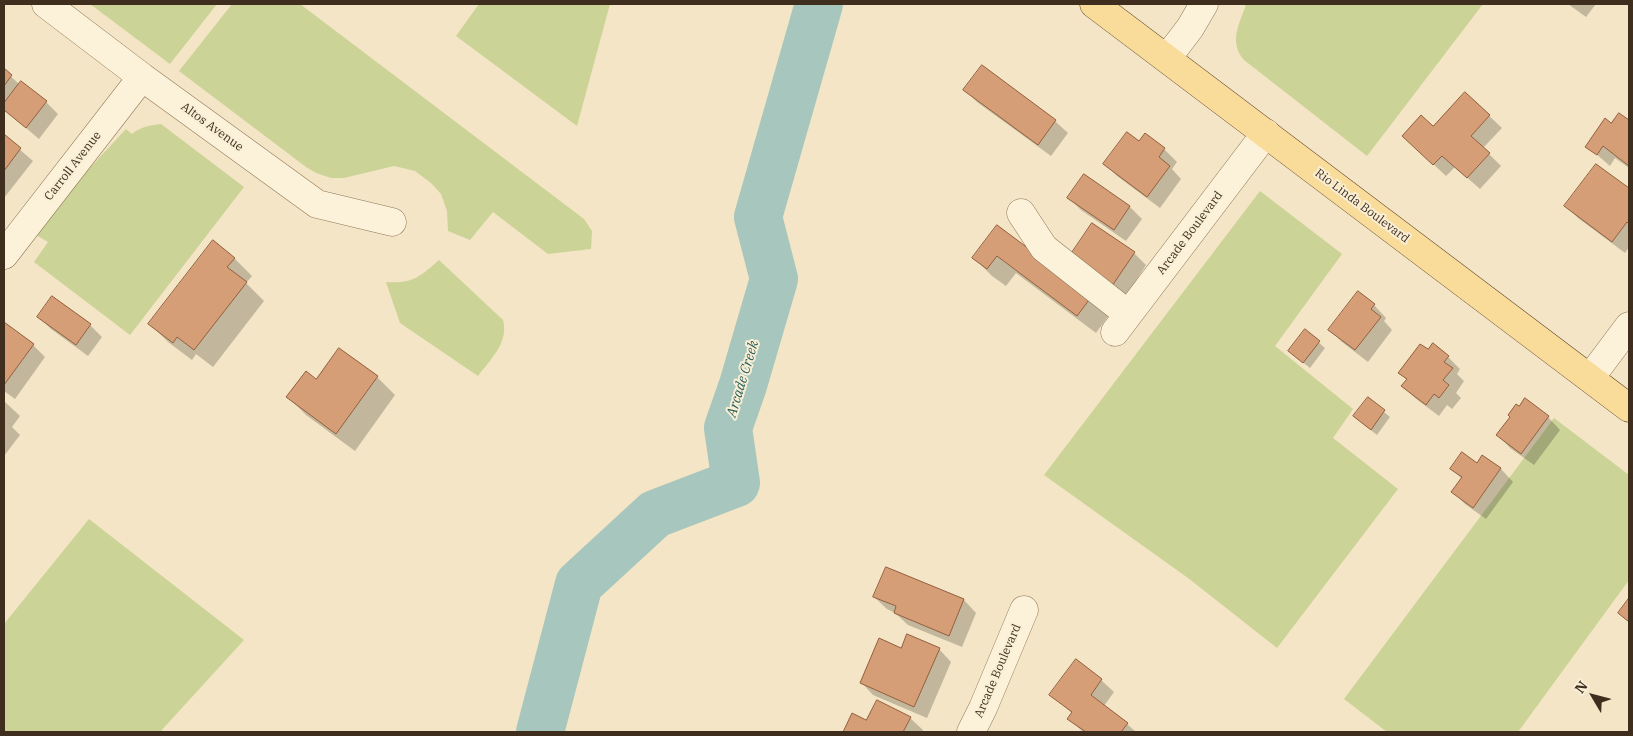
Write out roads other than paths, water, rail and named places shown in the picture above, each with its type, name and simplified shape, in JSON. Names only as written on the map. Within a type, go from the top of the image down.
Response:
[{"type":"main road","name":"Rio Linda Boulevard","points":[[1094,4],[1629,408]]},
{"type":"street","name":"Altos Avenue","points":[[46,4],[142,77],[317,204],[392,222]]},
{"type":"street","points":[[1166,58],[1190,28],[1204,4]]},
{"type":"street","name":"Carroll Avenue","points":[[4,255],[142,77]]},
{"type":"street","name":"Arcade Boulevard","points":[[1021,213],[1044,248],[1122,323],[1266,133]]},
{"type":"street","points":[[1590,378],[1629,326]]},
{"type":"street","name":"Arcade Boulevard","points":[[971,732],[1024,610]]},
{"type":"waterway","name":"Arcade Creek","points":[[540,732],[579,584],[655,514],[736,483],[728,428],[743,385],[774,279],[758,217],[819,4]]}]
